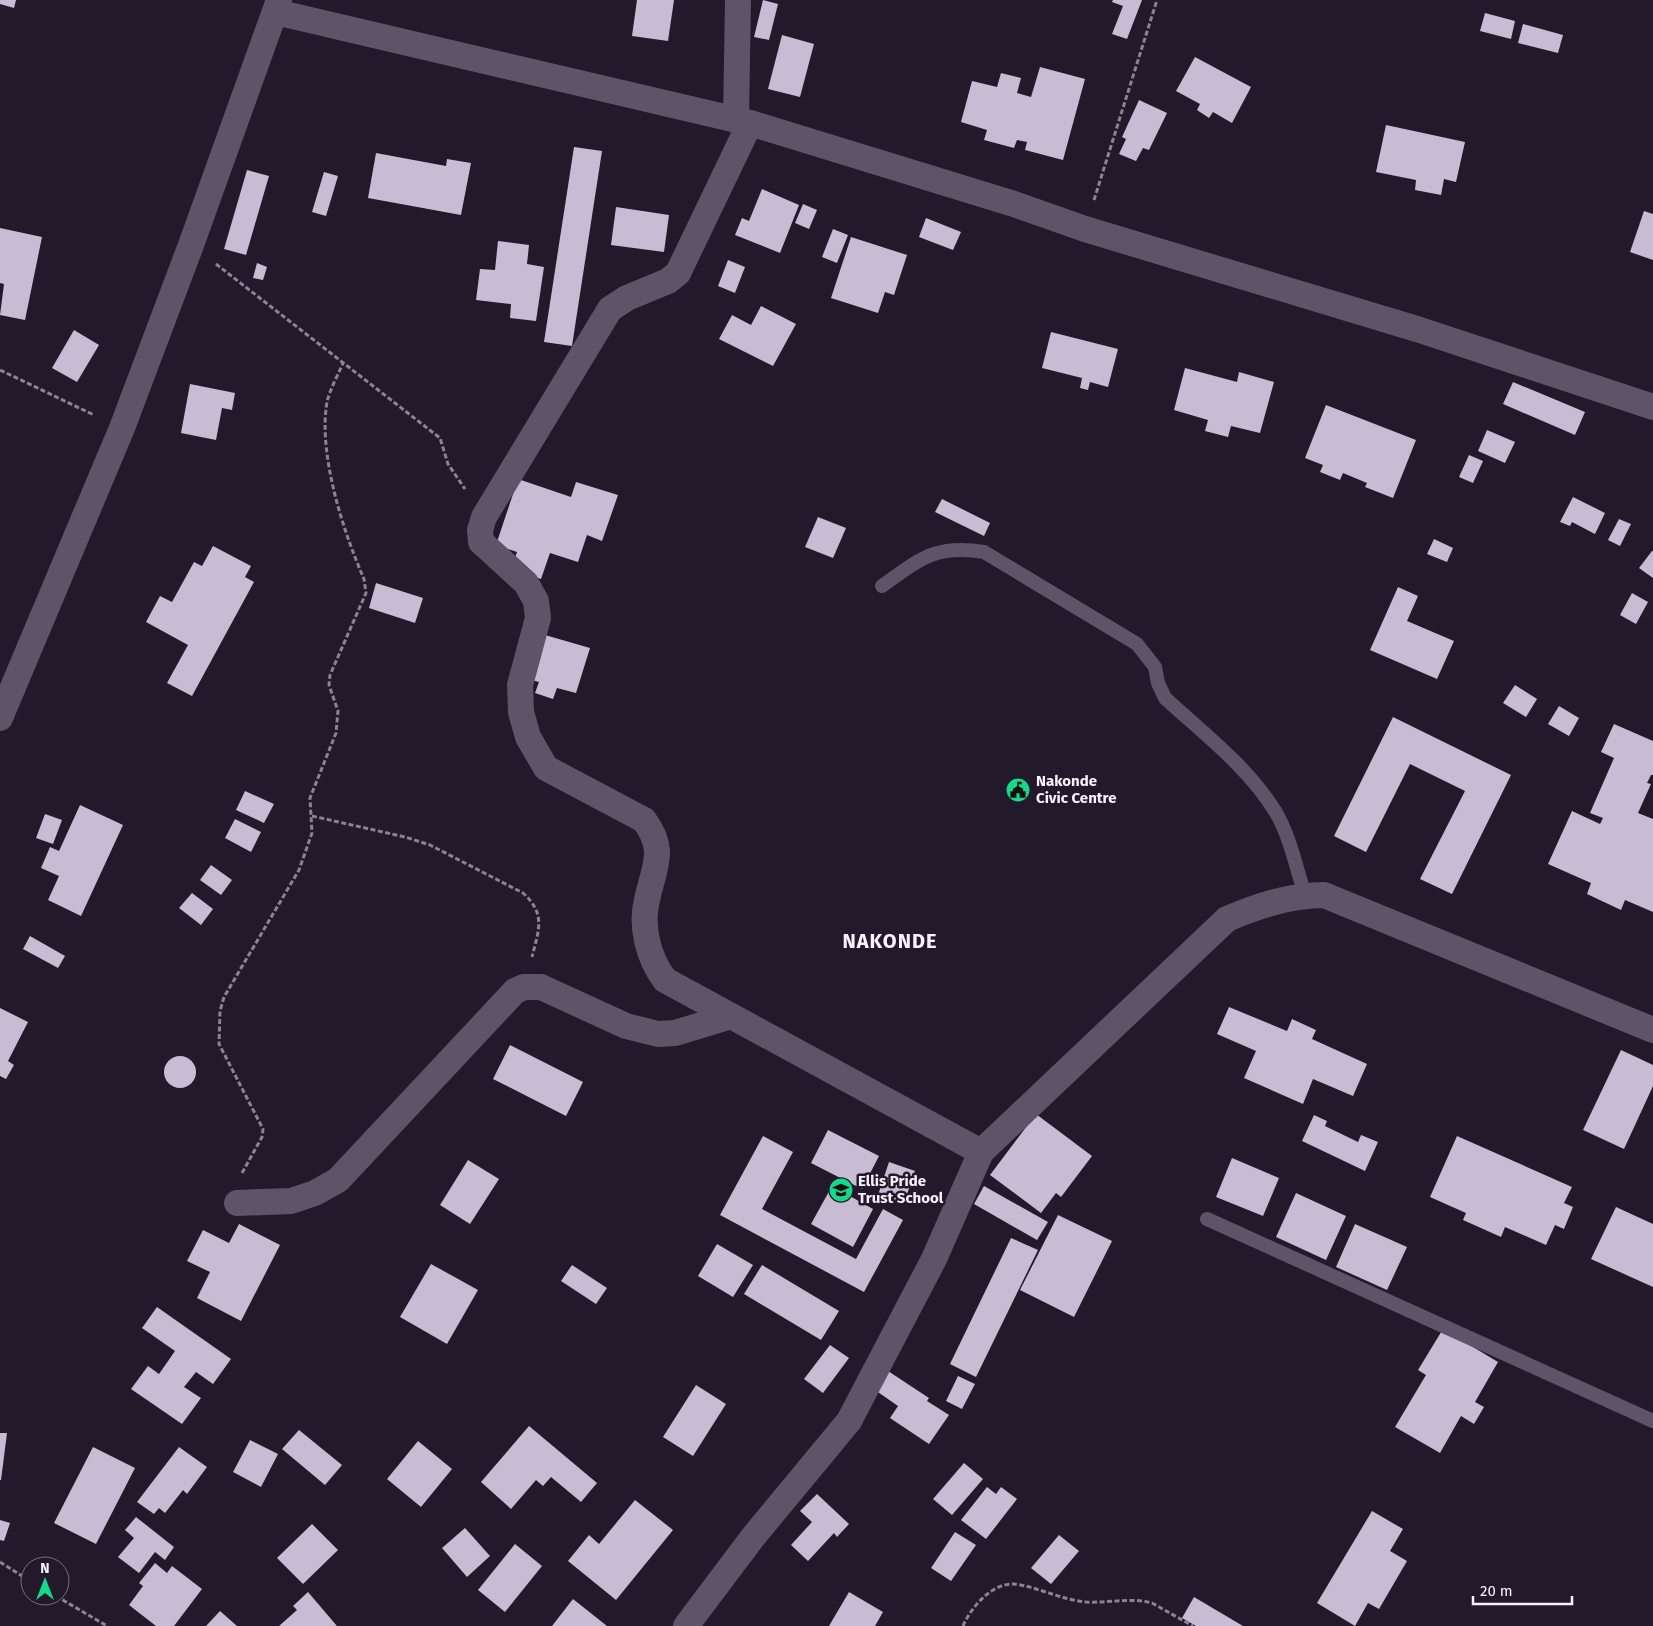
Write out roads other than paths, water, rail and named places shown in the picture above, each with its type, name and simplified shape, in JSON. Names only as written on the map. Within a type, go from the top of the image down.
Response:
[{"type":"street","points":[[738,0],[743,121],[678,273],[668,282],[627,298],[610,309],[484,517],[480,530],[482,542],[526,584],[536,601],[538,618],[520,685],[521,712],[528,737],[546,768],[644,820],[654,833],[658,859],[646,902],[646,938],[655,966],[665,980],[981,1152]]},
{"type":"street","points":[[1,711],[122,428],[191,245],[277,6],[743,121],[1014,204],[1085,229],[1420,330],[1653,407]]},
{"type":"street","points":[[686,1626],[753,1536],[850,1421],[934,1259],[981,1152],[1227,919],[1259,906],[1305,895],[1324,895],[1653,1030]]},
{"type":"street","points":[[236,1203],[291,1201],[315,1193],[338,1180],[515,991],[524,987],[541,987],[626,1026],[658,1034],[675,1033],[731,1016]]},
{"type":"lane","points":[[882,586],[921,558],[936,552],[968,550],[984,552],[1137,644],[1155,667],[1158,683],[1165,698],[1239,766],[1275,812],[1284,829],[1305,895]]},
{"type":"lane","points":[[1207,1219],[1653,1421]]},
{"type":"place","name":"Nakonde Civic Centre","points":[[1018,790]]},
{"type":"place","name":"Ellis Pride Trust School","points":[[841,1190]]},
{"type":"district","name":"NAKONDE","points":[[890,941]]}]
